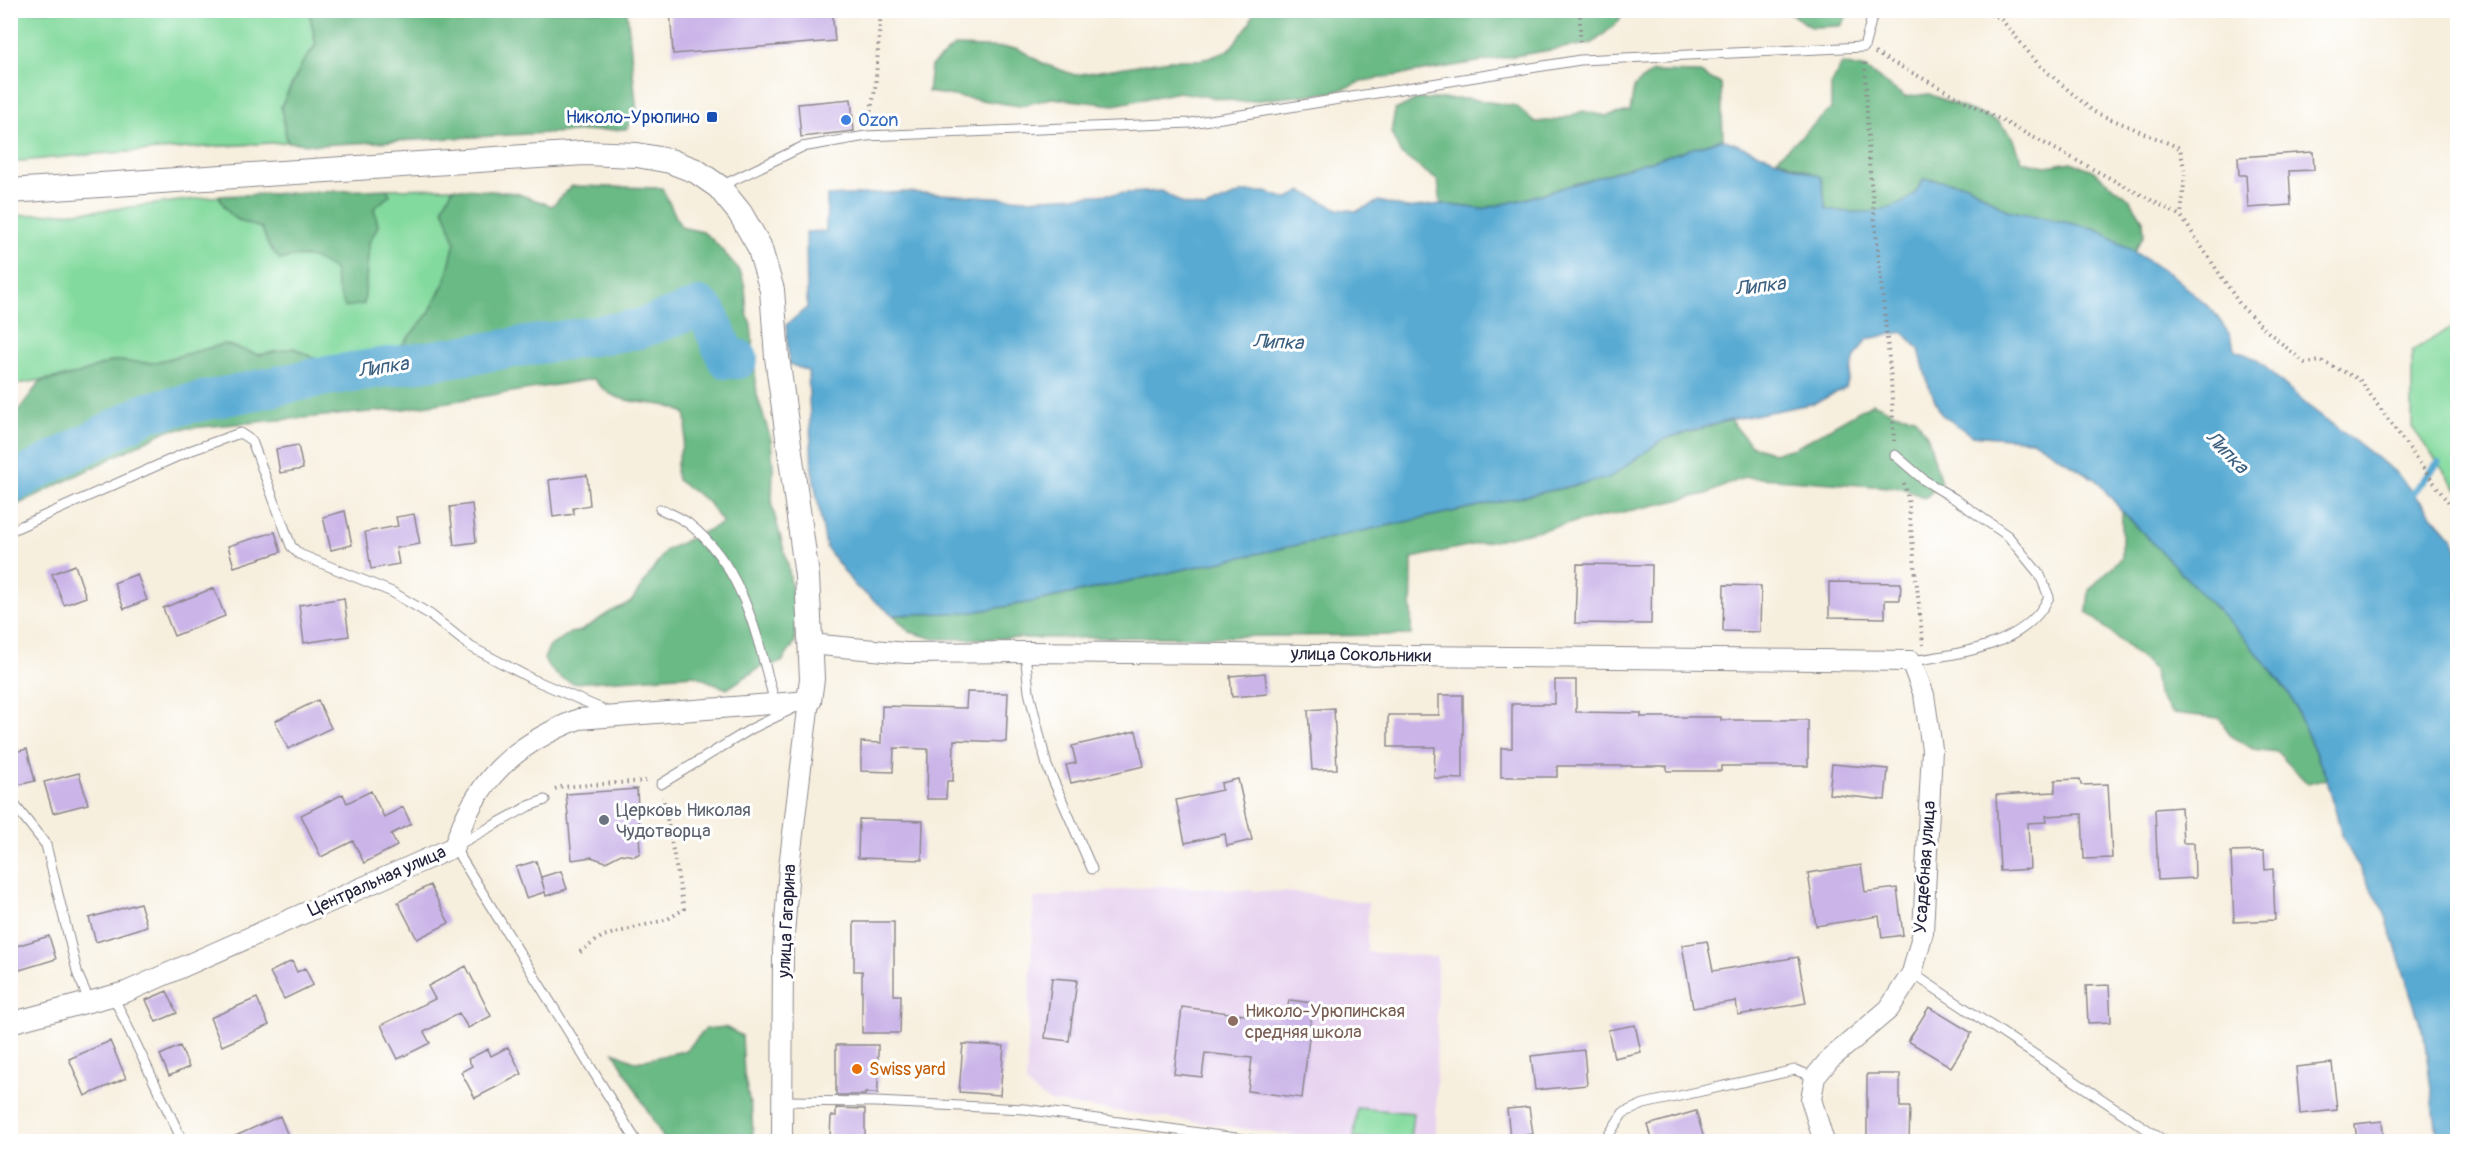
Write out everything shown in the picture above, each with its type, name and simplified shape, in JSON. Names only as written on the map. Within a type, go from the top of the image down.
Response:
[{"type":"street","points":[[10,191],[584,153],[637,155],[670,161],[696,171],[719,187],[740,213],[759,246],[772,290],[777,357],[807,576],[812,679],[809,701]]},
{"type":"street","name":"улица Сокольники","points":[[810,644],[906,652],[1918,660]]},
{"type":"street","name":"Усадебная улица","points":[[1815,1077],[1830,1059],[1889,1009],[1912,973],[1923,932],[1932,749],[1918,660]]},
{"type":"street","name":"Центральная улица","points":[[10,1023],[113,996],[454,847],[463,818],[487,781],[516,752],[548,731],[579,719],[809,701]]},
{"type":"street","name":"улица Гагарина","points":[[783,1142],[783,951],[789,867],[809,701]]},
{"type":"street","points":[[1815,1077],[1811,1099],[1824,1142]]},
{"type":"lane","points":[[719,187],[802,147],[866,136],[1191,123],[1580,60],[1864,47],[1874,10]]},
{"type":"lane","points":[[10,531],[192,450],[240,433],[252,441],[291,546],[299,554],[392,592],[430,615],[471,647],[532,679],[617,715]]},
{"type":"lane","points":[[1895,454],[1924,480],[1955,498],[2007,536],[2040,575],[2049,597],[2043,610],[2023,630],[1972,651],[1918,660]]},
{"type":"lane","points":[[660,509],[688,523],[721,557],[749,609],[776,703]]},
{"type":"lane","points":[[1025,652],[1029,692],[1047,766],[1092,869]]},
{"type":"lane","points":[[661,784],[751,729],[809,701]]},
{"type":"lane","points":[[10,799],[46,845],[78,975],[90,1002]]},
{"type":"lane","points":[[545,800],[529,806],[454,847],[637,1142]]},
{"type":"lane","points":[[1912,973],[2166,1142]]},
{"type":"lane","points":[[113,996],[183,1142]]},
{"type":"lane","points":[[1605,1142],[1623,1113],[1644,1104],[1795,1070],[1815,1077]]},
{"type":"lane","points":[[783,1101],[876,1102],[1024,1109],[1265,1142]]},
{"type":"path","points":[[866,136],[875,90],[881,10]]},
{"type":"path","points":[[1580,10],[1580,60]]},
{"type":"path","points":[[1979,10],[2001,19],[2038,65],[2094,112],[2180,148],[2186,174],[2181,216]]},
{"type":"path","points":[[1864,47],[1869,163],[1891,378],[1895,454],[1908,499],[1918,660]]},
{"type":"path","points":[[1864,47],[2181,216],[2241,306],[2268,332],[2305,363],[2321,361],[2359,379],[2457,516]]},
{"type":"path","points":[[545,800],[549,793],[560,787],[654,780],[661,784],[684,909],[668,919],[603,936],[580,952]]},
{"type":"shaded area","name":"Николо-Урюпинская средняя школа","points":[[1161,886],[1301,893],[1368,903],[1367,952],[1437,957],[1436,1141],[1298,1141],[1298,1136],[1050,1102],[1026,1085],[1034,898]]},
{"type":"green space","points":[[1254,10],[1624,11],[1618,22],[1593,43],[1363,81],[1335,92],[1242,102],[1179,92],[1114,105],[1052,98],[1020,106],[928,92],[931,66],[954,46],[1017,48],[1044,64],[1075,75],[1169,60],[1200,60],[1229,50],[1250,23]]},
{"type":"green space","points":[[11,11],[309,11],[316,45],[302,64],[281,106],[287,142],[95,154],[11,162]]},
{"type":"green space","points":[[309,11],[627,11],[637,113],[626,129],[318,145],[287,142],[281,107],[302,64],[316,45]]},
{"type":"green space","points":[[1786,11],[1850,11],[1841,26],[1811,27]]},
{"type":"green space","points":[[1842,64],[1866,69],[1905,97],[1929,94],[1997,121],[2013,137],[2022,161],[2046,166],[2071,162],[2092,170],[2130,199],[2143,220],[2144,235],[2134,252],[2097,229],[2007,210],[1966,184],[1925,179],[1912,196],[1891,208],[1870,212],[1826,209],[1821,177],[1777,158],[1831,109],[1831,85]]},
{"type":"green space","points":[[1652,72],[1700,73],[1721,84],[1723,139],[1525,199],[1482,209],[1441,204],[1438,181],[1401,154],[1391,133],[1395,110],[1418,99],[1468,99],[1516,106],[1535,122],[1559,120],[1583,111],[1606,116],[1630,111],[1634,87]]},
{"type":"green space","points":[[572,186],[662,188],[681,227],[703,232],[712,239],[742,276],[747,313],[751,324],[757,395],[771,440],[772,505],[788,565],[796,616],[795,642],[782,662],[759,668],[727,689],[694,675],[573,683],[556,674],[547,664],[544,659],[549,647],[570,633],[581,631],[610,612],[631,602],[666,550],[723,523],[707,501],[677,480],[677,463],[686,430],[685,413],[661,405],[614,396],[594,379],[404,409],[168,430],[11,508],[11,418],[40,382],[78,374],[113,361],[152,363],[224,344],[259,355],[294,348],[328,365],[365,361],[402,345],[429,313],[446,279],[455,242],[443,207],[453,188],[516,193],[552,206]]},
{"type":"green space","points":[[453,188],[443,207],[455,242],[446,279],[429,313],[402,345],[365,361],[328,365],[294,348],[259,355],[224,344],[152,363],[113,361],[78,374],[11,385],[11,216],[107,210],[219,196],[235,218],[262,228],[268,245],[319,259],[334,270],[338,290],[364,304],[369,243],[378,226],[374,208],[390,195],[387,189]]},
{"type":"green space","points":[[387,189],[390,195],[374,208],[378,226],[369,243],[364,304],[345,307],[338,290],[334,270],[308,257],[280,260],[268,245],[262,228],[235,218],[219,196]]},
{"type":"green space","points":[[2457,324],[2457,490],[2412,427],[2412,351]]},
{"type":"green space","points":[[1873,403],[1894,413],[1915,417],[1928,437],[1941,483],[1925,498],[1903,488],[1745,477],[1706,494],[1412,558],[1411,635],[935,639],[910,632],[893,615],[973,612],[1032,602],[1609,478],[1664,439],[1730,420],[1751,445],[1773,453],[1795,448]]},
{"type":"green space","points":[[2122,511],[2250,644],[2290,695],[2327,779],[2308,784],[2277,752],[2253,749],[2232,737],[2219,718],[2172,713],[2157,694],[2154,670],[2087,612],[2089,590],[2122,557]]},
{"type":"green space","points":[[725,1027],[742,1036],[744,1075],[752,1113],[753,1141],[665,1141],[614,1052],[637,1062],[687,1050],[705,1029]]},
{"type":"green space","points":[[1357,1108],[1413,1113],[1410,1141],[1354,1138]]},
{"type":"water","points":[[1723,139],[1821,177],[1826,209],[1870,212],[1891,208],[1912,196],[1924,179],[1966,184],[2007,210],[2097,229],[2176,278],[2213,311],[2230,335],[2236,350],[2256,359],[2307,405],[2394,471],[2454,540],[2458,552],[2457,1141],[2438,1141],[2424,1036],[2385,914],[2343,839],[2327,779],[2290,695],[2250,644],[2122,511],[2096,480],[2032,440],[1971,435],[1941,414],[1928,384],[1919,349],[1903,332],[1867,339],[1855,357],[1846,388],[1815,403],[1730,420],[1664,439],[1609,478],[1032,602],[973,612],[893,615],[855,586],[826,547],[812,470],[808,371],[789,364],[786,325],[807,308],[806,232],[826,231],[827,196],[906,192],[1027,199],[1162,191],[1183,204],[1205,208],[1244,192],[1266,192],[1287,199],[1302,191],[1338,209],[1357,211],[1379,201],[1406,208],[1441,204],[1482,209],[1525,199]]},
{"type":"building","points":[[670,10],[832,10],[835,41],[673,54]]},
{"type":"building","points":[[851,99],[854,131],[801,137],[798,104]]},
{"type":"building","points":[[2313,152],[2314,170],[2289,171],[2291,205],[2248,208],[2246,175],[2239,175],[2238,157]]},
{"type":"building","points":[[298,445],[303,469],[280,473],[276,449]]},
{"type":"building","points":[[587,475],[590,505],[573,508],[574,514],[553,517],[549,480]]},
{"type":"building","points":[[472,504],[476,542],[454,545],[450,507]]},
{"type":"building","points":[[345,511],[352,545],[331,550],[323,517]]},
{"type":"building","points":[[414,514],[420,544],[396,548],[399,564],[371,569],[365,532],[398,526],[396,517]]},
{"type":"building","points":[[275,532],[281,552],[234,567],[228,546]]},
{"type":"building","points":[[1577,564],[1652,565],[1651,624],[1575,623]]},
{"type":"building","points":[[75,565],[86,597],[64,605],[52,574]]},
{"type":"building","points":[[137,574],[147,600],[124,609],[114,583]]},
{"type":"building","points":[[1829,582],[1901,583],[1900,600],[1885,600],[1885,618],[1829,617]]},
{"type":"building","points":[[1724,585],[1761,586],[1760,632],[1723,631]]},
{"type":"building","points":[[214,588],[225,616],[174,636],[163,608]]},
{"type":"building","points":[[344,598],[349,636],[304,643],[299,605]]},
{"type":"building","points":[[1265,673],[1267,694],[1232,697],[1230,676]]},
{"type":"building","points":[[1555,680],[1576,680],[1576,712],[1641,713],[1641,717],[1721,717],[1721,720],[1808,720],[1808,766],[1721,766],[1721,771],[1667,771],[1667,766],[1557,766],[1557,777],[1501,777],[1501,748],[1512,748],[1512,704],[1555,704]]},
{"type":"building","points":[[967,692],[1008,693],[1006,742],[954,740],[953,781],[947,781],[946,799],[927,799],[928,749],[894,748],[893,772],[861,771],[861,742],[881,743],[882,706],[966,708]]},
{"type":"building","points":[[1439,695],[1463,695],[1463,779],[1434,778],[1435,747],[1388,747],[1388,715],[1439,715]]},
{"type":"building","points":[[318,700],[331,728],[288,749],[275,721]]},
{"type":"building","points":[[1334,708],[1337,769],[1312,770],[1308,710]]},
{"type":"building","points":[[1136,731],[1144,766],[1071,783],[1066,765],[1076,763],[1072,746]]},
{"type":"building","points":[[27,749],[35,781],[10,787],[10,753]]},
{"type":"building","points":[[1832,764],[1888,769],[1885,800],[1829,794]]},
{"type":"building","points":[[79,773],[88,804],[53,813],[44,782]]},
{"type":"building","points":[[1238,779],[1252,840],[1227,846],[1225,834],[1185,843],[1176,800],[1222,790],[1221,783]]},
{"type":"building","points":[[2080,779],[2081,785],[2108,784],[2112,858],[2084,859],[2082,814],[2046,816],[2047,822],[2028,823],[2030,869],[2000,871],[1996,795],[2055,792],[2055,780]]},
{"type":"building","name":"Церковь Николая Чудотворца","points":[[637,789],[640,853],[635,856],[621,854],[606,862],[591,857],[572,860],[566,794]]},
{"type":"building","points":[[371,791],[384,817],[403,807],[411,824],[391,834],[397,846],[364,863],[353,841],[321,857],[301,815],[343,794],[347,803]]},
{"type":"building","points":[[2181,807],[2183,843],[2194,843],[2195,878],[2158,880],[2155,809]]},
{"type":"building","points":[[859,819],[923,821],[922,860],[858,858]]},
{"type":"building","points":[[2264,851],[2265,870],[2273,869],[2275,920],[2234,922],[2231,852]]},
{"type":"building","points":[[536,861],[545,892],[526,898],[516,867]]},
{"type":"building","points":[[1861,865],[1865,892],[1897,888],[1903,935],[1882,938],[1879,916],[1816,926],[1808,873]]},
{"type":"building","points":[[561,871],[567,889],[546,896],[541,877]]},
{"type":"building","points":[[430,885],[449,923],[417,939],[398,902]]},
{"type":"building","points":[[140,903],[147,926],[96,942],[89,918]]},
{"type":"building","points":[[854,922],[894,922],[894,995],[901,995],[900,1033],[862,1033],[862,971],[854,971]]},
{"type":"building","points":[[49,936],[56,959],[10,973],[10,948]]},
{"type":"building","points":[[1707,941],[1713,971],[1798,957],[1806,1003],[1738,1015],[1736,1001],[1693,1008],[1682,945]]},
{"type":"building","points":[[292,961],[297,972],[305,968],[313,985],[284,999],[270,972]]},
{"type":"building","points":[[466,966],[491,1016],[468,1028],[459,1013],[424,1032],[430,1043],[398,1059],[381,1025],[435,999],[428,986]]},
{"type":"building","points":[[1052,978],[1077,980],[1069,1041],[1045,1038]]},
{"type":"building","points":[[2109,985],[2111,1022],[2088,1023],[2086,986]]},
{"type":"building","points":[[167,991],[177,1013],[156,1022],[146,1000]]},
{"type":"building","points":[[257,998],[269,1025],[222,1046],[210,1018]]},
{"type":"building","points":[[1289,1000],[1313,1003],[1302,1098],[1248,1091],[1252,1058],[1205,1053],[1202,1077],[1174,1074],[1182,1007],[1277,1019],[1278,1011],[1287,1012]]},
{"type":"building","points":[[1929,1007],[1972,1033],[1951,1067],[1908,1041]]},
{"type":"building","points":[[1635,1025],[1641,1052],[1614,1058],[1608,1030]]},
{"type":"building","points":[[110,1041],[126,1078],[85,1096],[69,1059]]},
{"type":"building","points":[[963,1044],[1004,1046],[1000,1095],[959,1092]]},
{"type":"building","name":"Swiss yard","points":[[836,1045],[878,1045],[878,1093],[836,1095]]},
{"type":"building","points":[[180,1046],[189,1067],[169,1076],[160,1055]]},
{"type":"building","points":[[508,1047],[522,1074],[475,1098],[461,1072],[472,1066],[468,1059],[488,1049],[491,1056]]},
{"type":"building","points":[[1584,1050],[1587,1085],[1535,1090],[1531,1056]]},
{"type":"building","points":[[2332,1063],[2337,1110],[2300,1114],[2296,1067]]},
{"type":"building","points":[[1867,1074],[1900,1074],[1900,1107],[1910,1107],[1909,1142],[1867,1141]]},
{"type":"building","points":[[1529,1107],[1533,1134],[1510,1137],[1507,1109]]},
{"type":"building","points":[[836,1108],[865,1109],[865,1142],[840,1142],[840,1137],[830,1137],[831,1116],[836,1116]]},
{"type":"building","points":[[1696,1111],[1705,1142],[1653,1142],[1648,1125]]},
{"type":"building","points":[[280,1116],[288,1136],[276,1142],[222,1142]]},
{"type":"building","points":[[2382,1121],[2384,1142],[2357,1142],[2355,1124]]},
{"type":"waterway","name":"Липка","points":[[10,484],[148,412],[320,377],[639,329],[701,307],[708,314],[727,359],[738,359]]},
{"type":"waterway","points":[[2413,493],[2438,463]]},
{"type":"place","name":"Николо-Урюпино","points":[[712,117]]},
{"type":"place","name":"Ozon","points":[[846,120]]},
{"type":"place","name":"Церковь Николая Чудотворца","points":[[604,820]]},
{"type":"place","name":"Николо-Урюпинская средняя школа","points":[[1233,1021]]},
{"type":"place","name":"Swiss yard","points":[[857,1069]]}]
